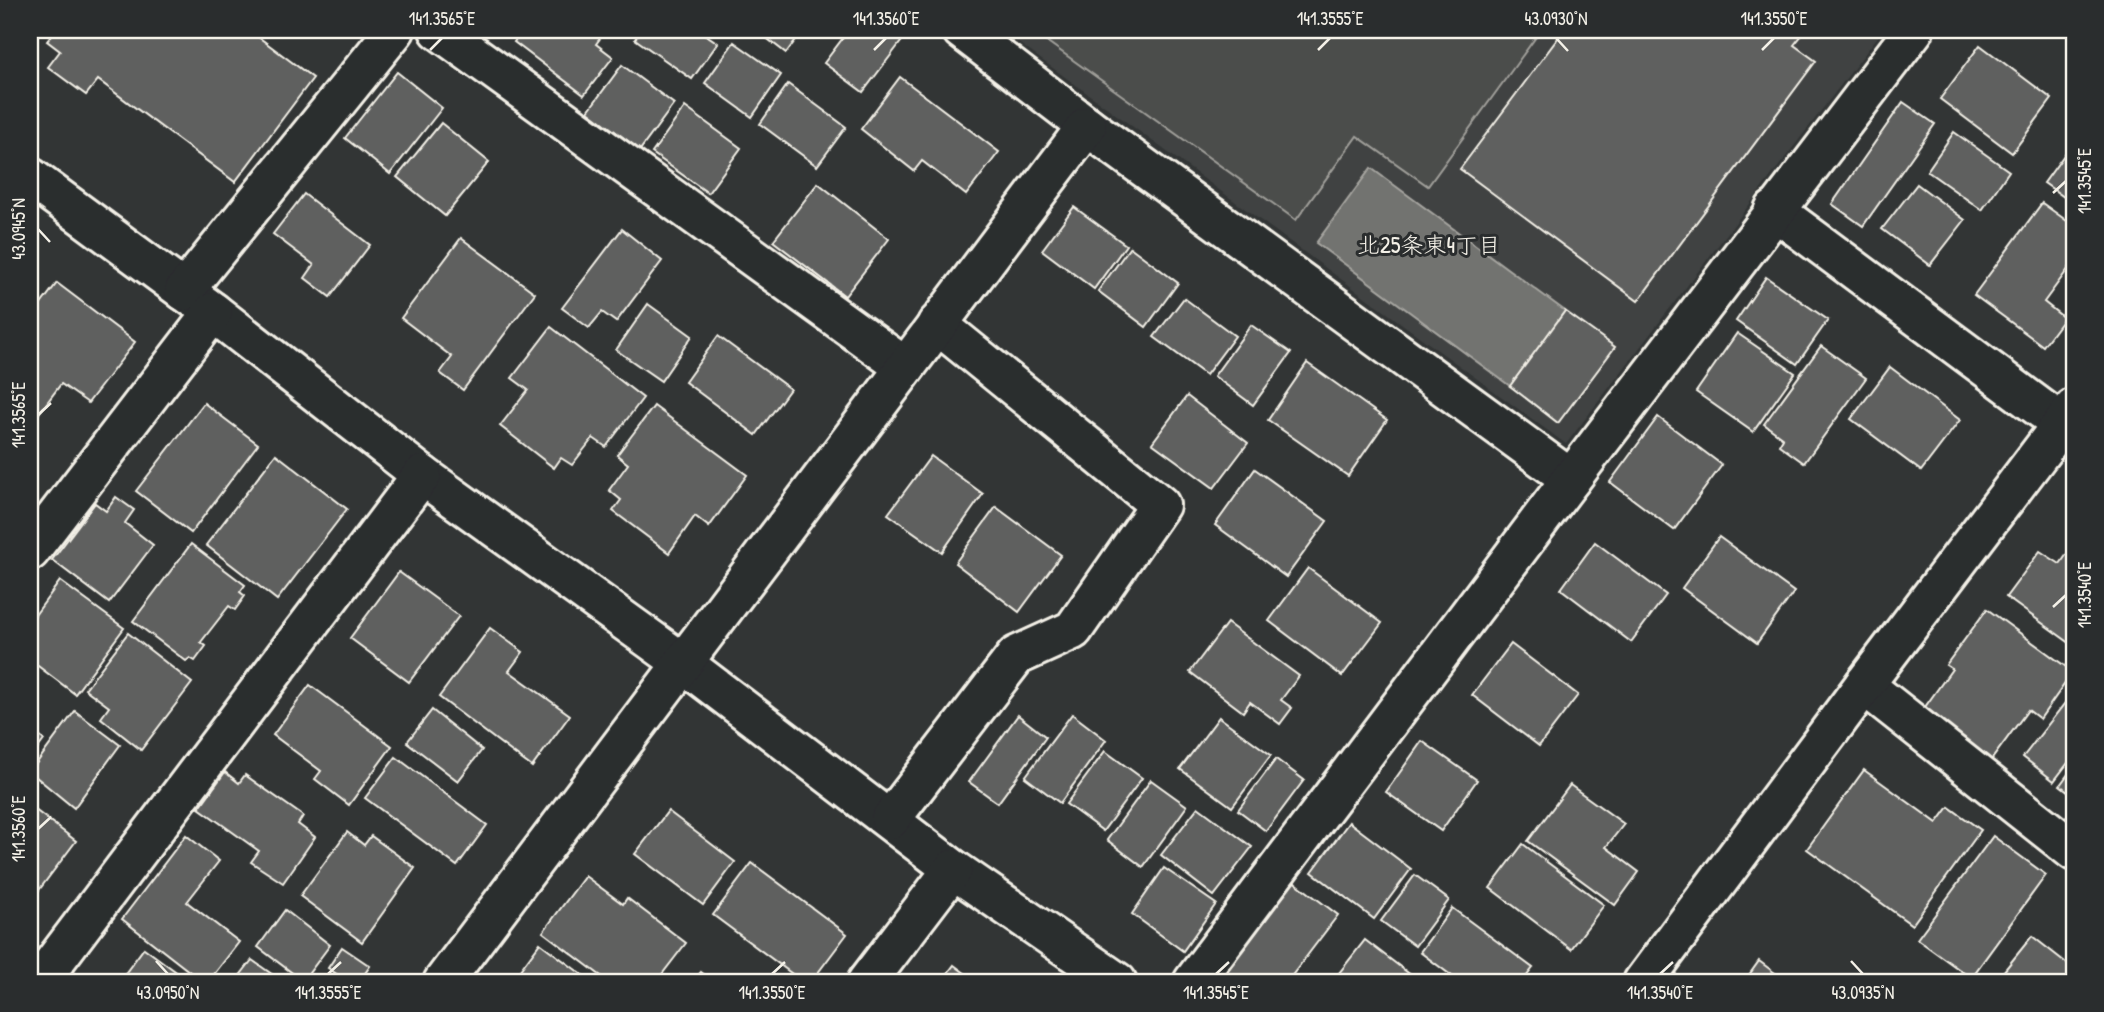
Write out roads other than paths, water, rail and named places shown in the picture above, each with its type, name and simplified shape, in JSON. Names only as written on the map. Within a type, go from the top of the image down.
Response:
[{"type":"street","points":[[30,551],[199,301],[395,30]]},
{"type":"street","points":[[439,30],[905,367]]},
{"type":"street","points":[[962,30],[1087,126],[1571,478]]},
{"type":"street","points":[[1193,982],[1571,478],[1914,30]]},
{"type":"street","points":[[443,982],[1087,126]]},
{"type":"street","points":[[30,177],[199,301],[422,475],[683,663],[953,869],[1116,982]]},
{"type":"street","points":[[1643,982],[1864,685],[2070,422],[1774,210]]},
{"type":"street","points":[[890,820],[1016,656],[1073,630],[1160,505],[937,324]]},
{"type":"street","points":[[38,982],[422,475]]},
{"type":"street","points":[[1864,685],[2074,851]]},
{"type":"street","points":[[867,982],[953,869]]},
{"type":"district","name":"北25条東4丁目","points":[[1429,244]]}]
